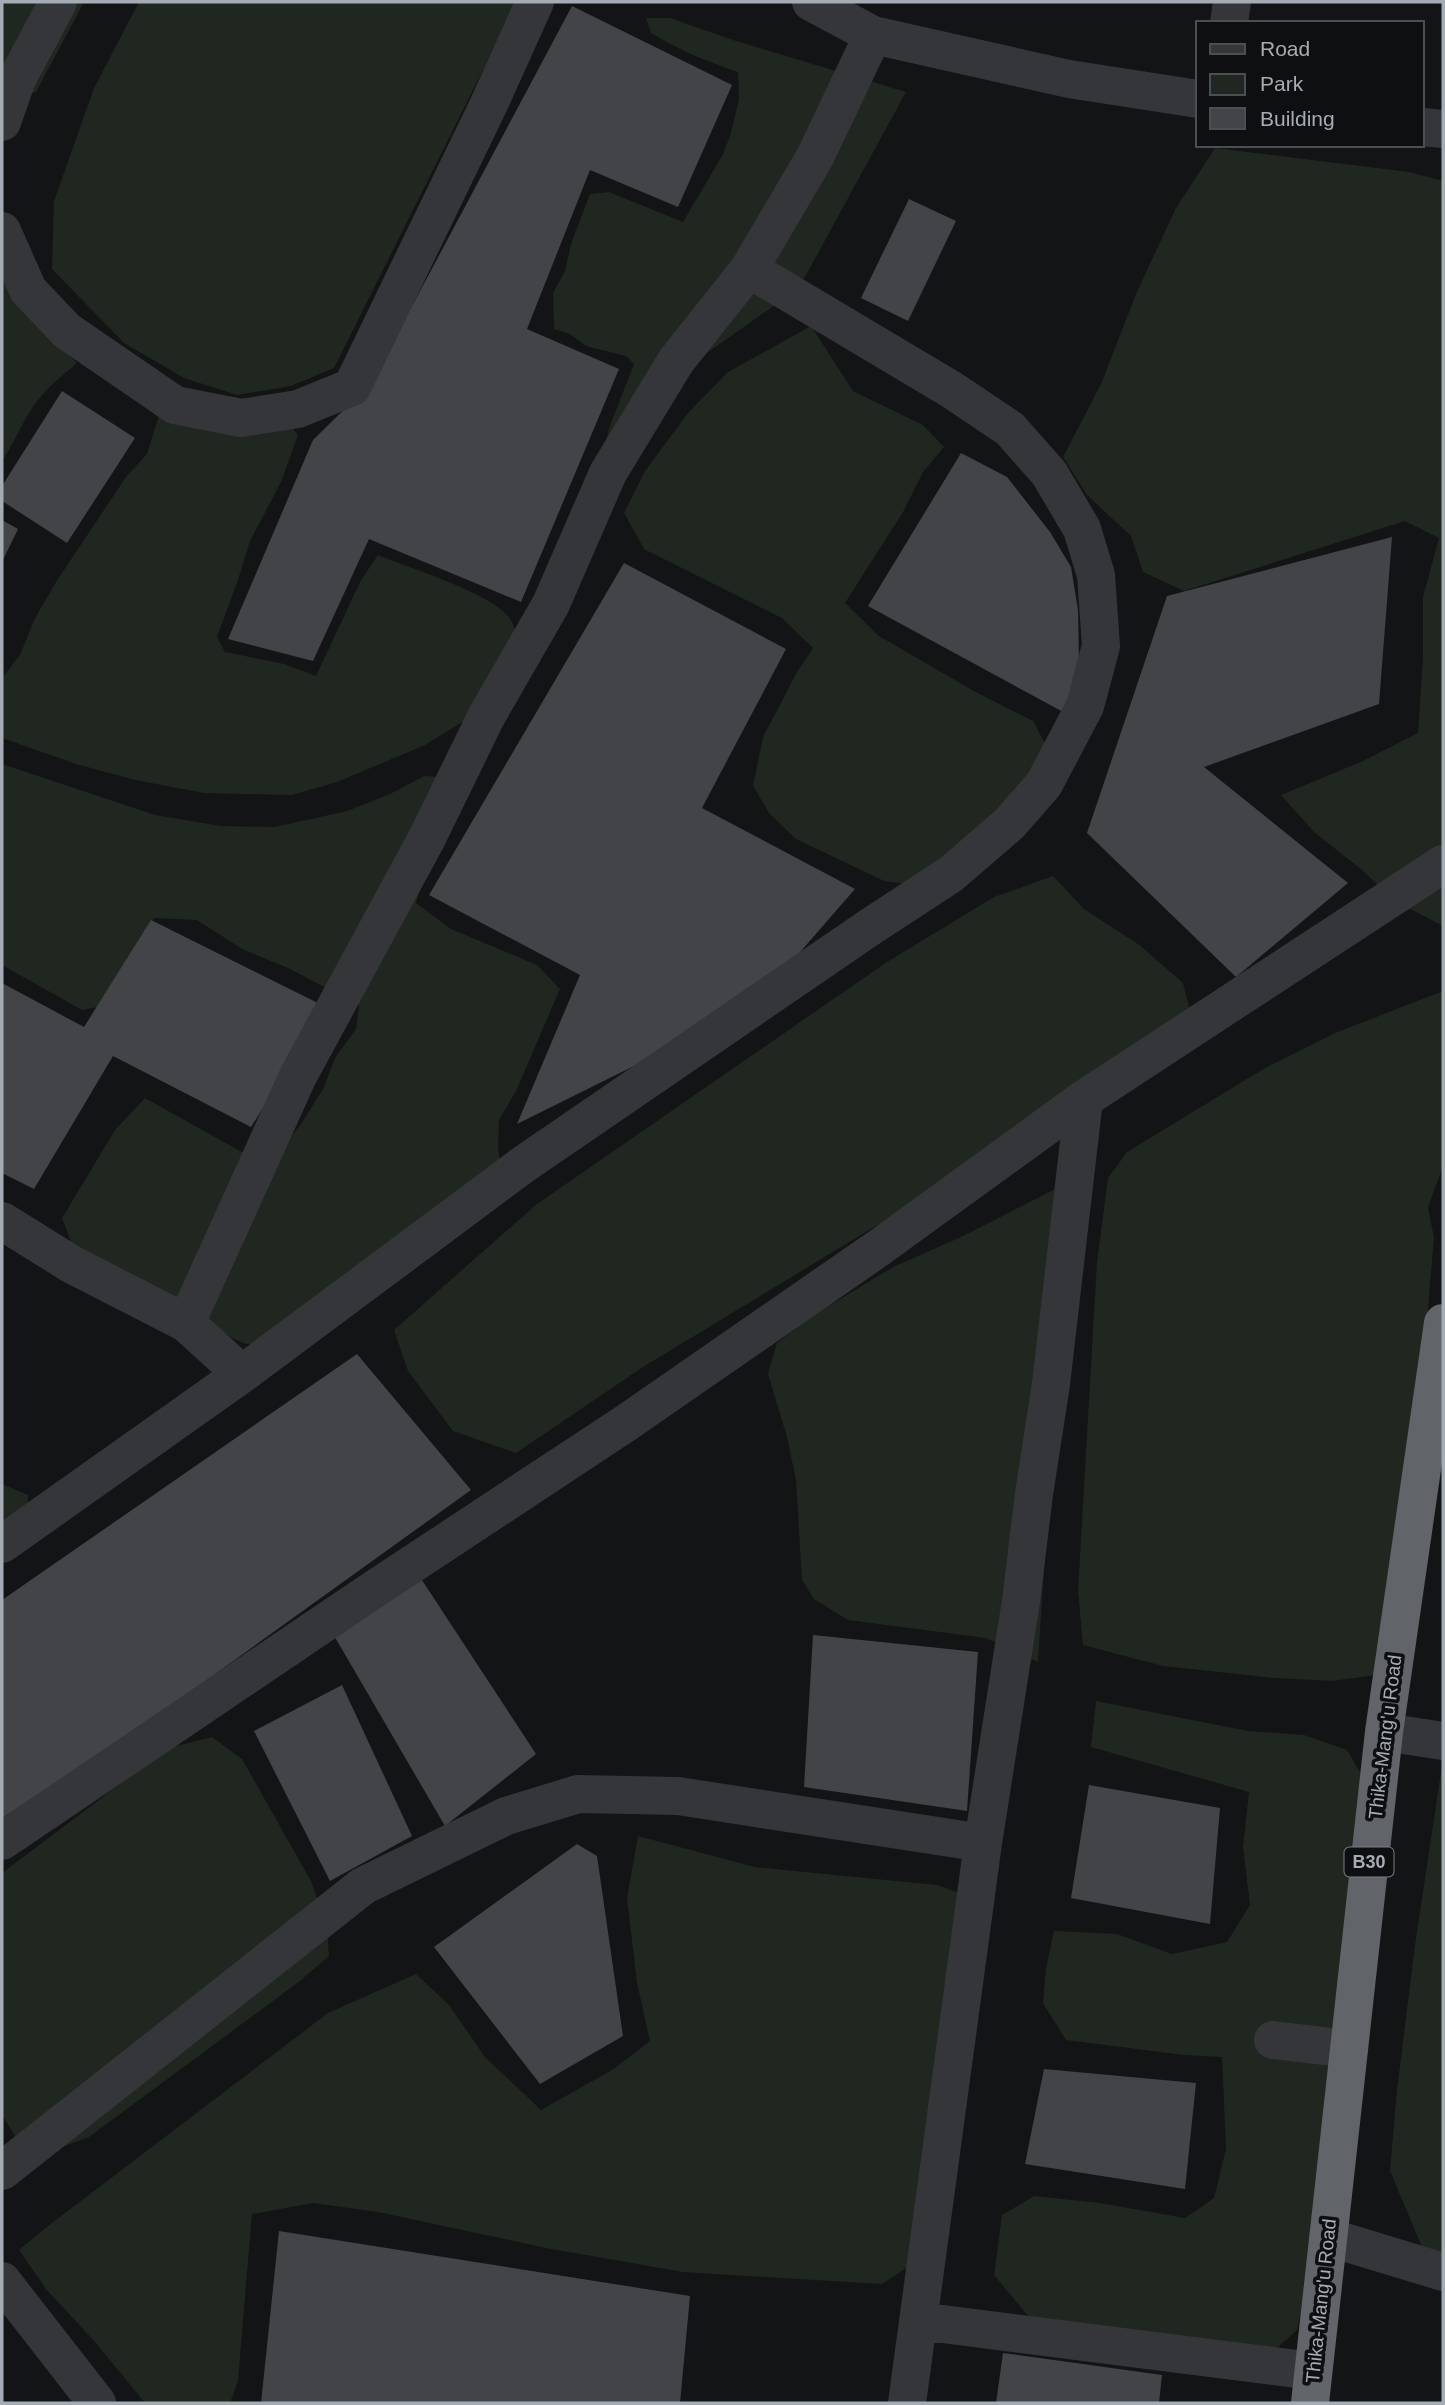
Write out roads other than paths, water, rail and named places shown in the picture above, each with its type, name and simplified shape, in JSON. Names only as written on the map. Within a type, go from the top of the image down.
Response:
[{"type":"highway","name":"Thika-Mang'u Road","points":[[1311,2387],[1384,1732],[1440,1367],[1443,1323]]},
{"type":"street","points":[[2,122],[17,79],[58,2]]},
{"type":"street","points":[[2,231],[28,290],[67,331],[175,405],[241,418],[298,409],[352,387],[449,188],[535,2]]},
{"type":"street","points":[[811,2],[873,35],[1069,79],[1196,99]]},
{"type":"street","points":[[1229,21],[1232,2]]},
{"type":"street","points":[[186,1323],[298,1076],[426,838],[486,717],[551,604],[608,473],[676,361],[749,269],[815,157],[873,35]]},
{"type":"street","points":[[1424,127],[1443,129]]},
{"type":"street","points":[[2,1544],[242,1374],[524,1164],[951,874],[1010,823],[1044,784],[1085,706],[1101,646],[1096,575],[1082,529],[1049,472],[1010,429],[952,390],[749,269]]},
{"type":"street","points":[[2,1841],[659,1400],[880,1247],[1084,1099],[1443,864]]},
{"type":"street","points":[[907,2403],[984,1843],[1051,1384],[1084,1099]]},
{"type":"street","points":[[2,1221],[71,1264],[186,1323],[242,1374]]},
{"type":"street","points":[[1384,1732],[1443,1741]]},
{"type":"street","points":[[2,2171],[363,1886],[506,1816],[578,1794],[678,1796],[984,1843]]},
{"type":"street","points":[[1273,2040],[1349,2049]]},
{"type":"street","points":[[1328,2237],[1443,2272]]},
{"type":"street","points":[[2,2281],[97,2403]]},
{"type":"street","points":[[919,2321],[1311,2387]]}]
